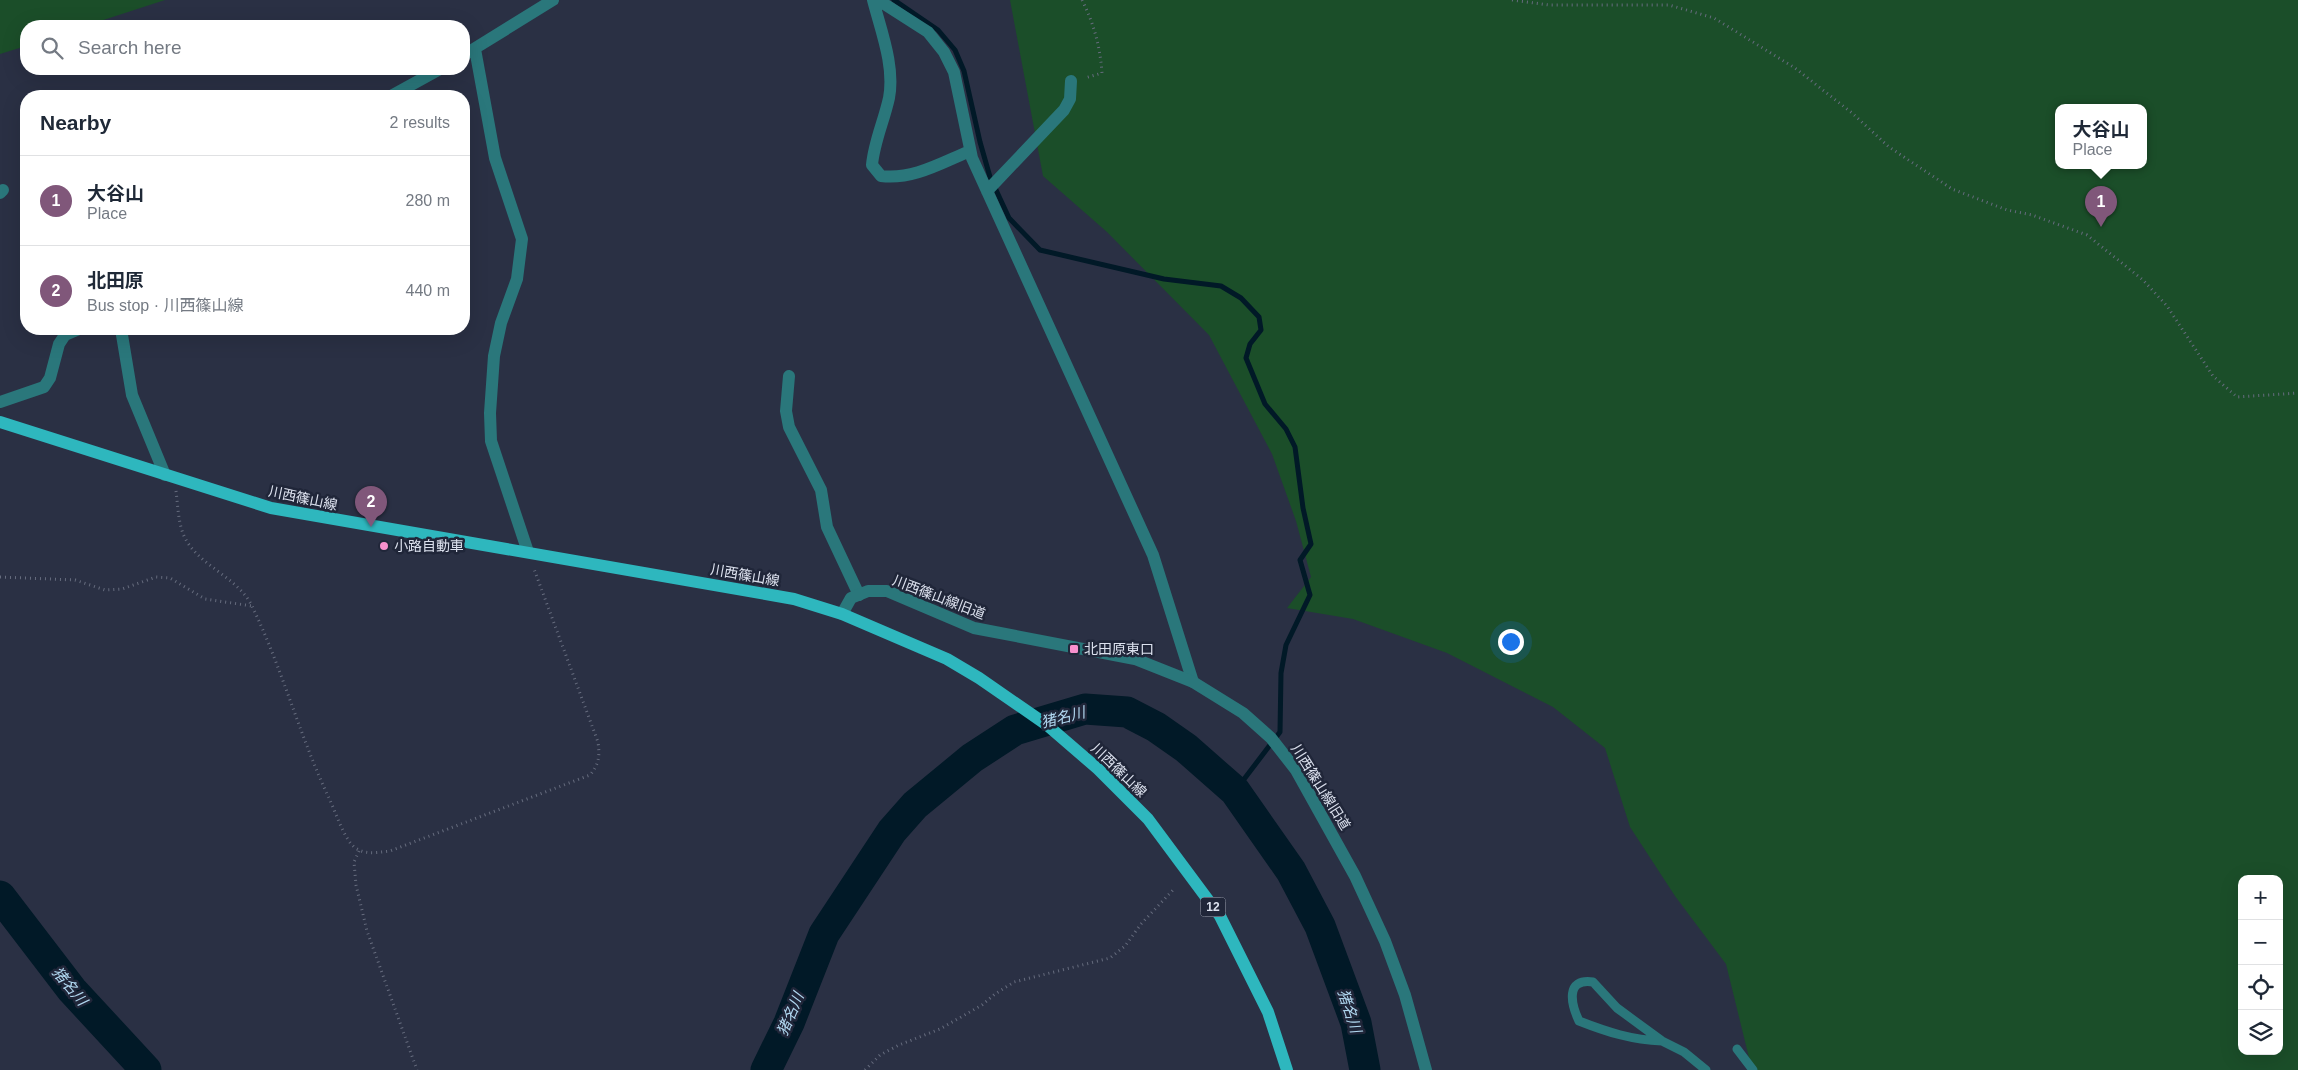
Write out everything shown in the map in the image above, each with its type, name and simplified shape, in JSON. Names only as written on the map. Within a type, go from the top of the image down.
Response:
[{"type":"main road","name":"川西篠山線","points":[[0,422],[271,508],[371,527],[528,552],[794,599],[842,614],[947,660],[979,678],[1047,725],[1098,769],[1148,819],[1220,916],[1268,1012],[1287,1070]]},
{"type":"street","points":[[470,51],[553,0]]},
{"type":"street","points":[[873,0],[888,61],[889,96],[874,147],[872,165],[881,176],[893,177],[915,174],[970,151]]},
{"type":"street","points":[[878,0],[928,32],[944,52],[954,72],[970,151],[992,186],[1153,555],[1193,682]]},
{"type":"street","points":[[475,48],[495,158],[522,239],[517,279],[501,323],[494,356],[490,413],[491,441],[528,552]]},
{"type":"street","points":[[402,90],[429,75]]},
{"type":"street","points":[[992,186],[1064,110],[1070,99],[1071,81]]},
{"type":"street","points":[[0,402],[44,387],[50,378],[59,344],[65,335]]},
{"type":"street","points":[[122,335],[132,395],[170,477]]},
{"type":"street","points":[[789,376],[786,411],[789,427],[821,490],[827,528],[859,595],[851,598],[842,614]]},
{"type":"street","name":"川西篠山線旧道","points":[[859,595],[868,592],[887,591],[974,628],[1135,660],[1193,682],[1243,713],[1271,738],[1296,770],[1355,876],[1385,941],[1405,995],[1426,1070]]},
{"type":"lane","points":[[1662,1041],[1642,1041],[1615,1035],[1579,1021],[1574,1010],[1571,994],[1576,985],[1585,981],[1594,982],[1617,1008],[1662,1041],[1684,1052],[1706,1070]]},
{"type":"lane","points":[[1737,1050],[1753,1070]]},
{"type":"path","points":[[1071,81],[1102,73],[1100,48],[1091,18],[1082,0]]},
{"type":"path","points":[[1512,0],[1549,5],[1669,5],[1714,18],[1795,68],[1852,113],[1889,147],[1952,189],[2007,210],[2032,215],[2087,235],[2143,280],[2167,306],[2212,376],[2237,397],[2298,393]]},
{"type":"path","points":[[170,477],[184,536],[196,552],[237,585],[252,606],[288,693],[312,762],[349,841],[359,851],[373,853],[390,851],[590,775],[598,766],[600,752],[598,742],[528,552]]},
{"type":"path","points":[[0,577],[76,580],[105,590],[122,590],[156,577],[170,578],[206,599],[252,606]]},
{"type":"path","points":[[359,851],[354,862],[367,931],[417,1070]]},
{"type":"path","points":[[865,1070],[880,1056],[899,1045],[940,1028],[982,1005],[1014,982],[1110,958],[1125,946],[1141,924],[1173,890]]},
{"type":"green space","points":[[0,0],[165,0],[103,20],[20,20],[20,48],[0,54]]},
{"type":"green space","points":[[1010,0],[2298,0],[2298,1070],[1752,1070],[1726,964],[1675,896],[1630,827],[1605,748],[1553,707],[1447,653],[1353,619],[1287,608],[1311,577],[1296,521],[1272,454],[1209,335],[1107,232],[1043,176]]},
{"type":"waterway","points":[[894,0],[938,30],[955,50],[964,71],[990,177],[1009,218],[1040,250],[1164,279],[1221,286],[1241,298],[1259,317],[1261,330],[1250,344],[1246,358],[1265,404],[1286,429],[1295,447],[1303,508],[1311,544],[1300,560],[1310,595],[1286,645],[1281,673],[1280,732],[1235,791]]},
{"type":"waterway","name":"猪名川","points":[[766,1070],[789,1023],[824,934],[892,831],[915,805],[972,758],[1015,730],[1085,709],[1127,712],[1156,727],[1186,748],[1235,791],[1291,871],[1320,926],[1356,1023],[1365,1070]]},
{"type":"waterway","name":"猪名川","points":[[0,896],[72,990],[146,1070]]},
{"type":"place","name":"大谷山","points":[[2101,227]]},
{"type":"place","name":"北田原","points":[[371,527]]},
{"type":"place","name":"小路自動車","points":[[384,546]]},
{"type":"place","name":"北田原東口","points":[[1074,649]]}]
